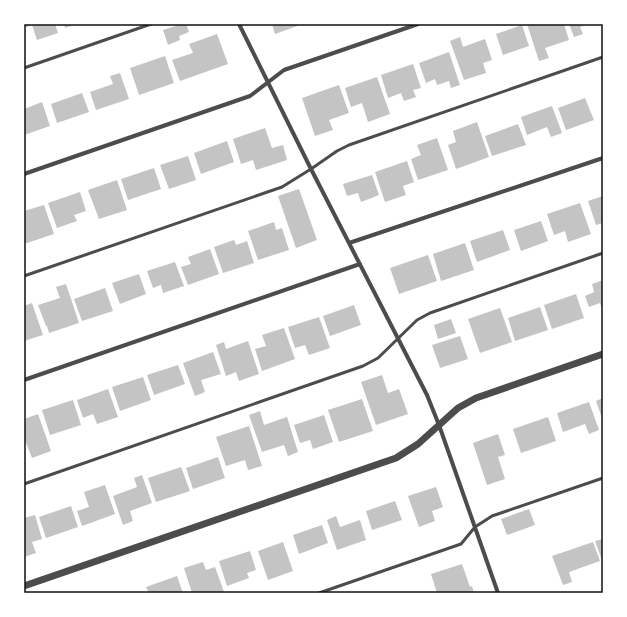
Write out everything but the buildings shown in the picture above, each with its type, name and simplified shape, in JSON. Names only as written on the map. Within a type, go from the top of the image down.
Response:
[{"type":"street","points":[[239,24],[311,169],[427,395],[498,593]]},
{"type":"street","points":[[24,174],[250,96],[284,70],[418,24]]},
{"type":"street","points":[[349,243],[603,158]]},
{"type":"street","points":[[24,380],[360,264]]},
{"type":"street","points":[[24,586],[396,458],[418,444],[458,408],[476,398],[603,354]]},
{"type":"lane","points":[[24,68],[151,24]]},
{"type":"lane","points":[[24,276],[282,187],[311,169],[337,150],[349,145],[603,57]]},
{"type":"lane","points":[[24,484],[362,366],[378,358],[417,320],[430,313],[603,253]]},
{"type":"lane","points":[[319,593],[461,544],[475,527],[492,516],[603,478]]}]
